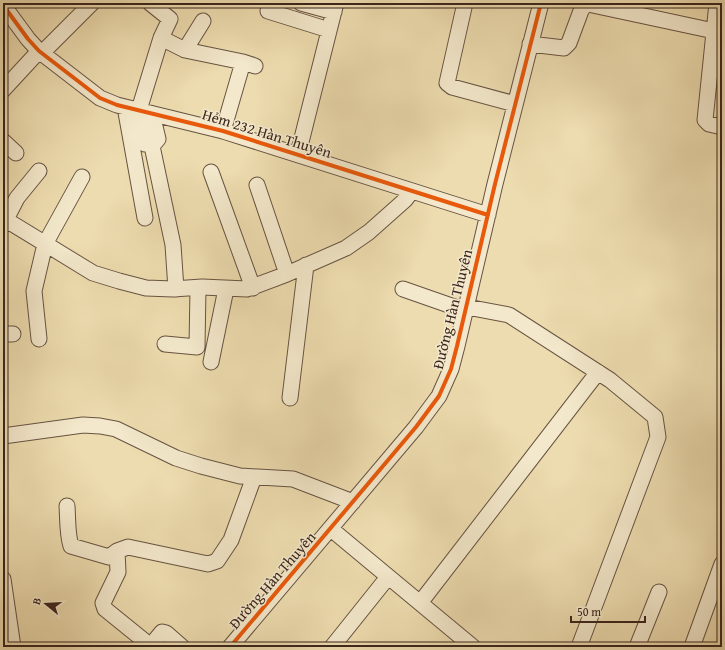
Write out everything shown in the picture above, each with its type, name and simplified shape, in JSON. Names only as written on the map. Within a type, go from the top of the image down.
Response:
[{"type":"street","points":[[3,90],[40,52],[92,3]]},
{"type":"street","points":[[145,218],[139,110],[161,38],[170,19],[150,3]]},
{"type":"street","points":[[270,3],[268,11],[329,30]]},
{"type":"street","points":[[298,154],[335,7],[301,3]]},
{"type":"street","points":[[465,3],[447,83],[452,87],[515,104]]},
{"type":"street","name":"Đường Hàn Thuyên","points":[[230,647],[354,502],[416,427],[439,396],[451,369],[541,3]]},
{"type":"street","points":[[717,3],[705,120],[708,124],[722,127]]},
{"type":"street","name":"Hẻm 232 Hàn Thuyên","points":[[5,4],[28,39],[40,52],[100,98],[139,110],[223,131],[488,215]]},
{"type":"street","points":[[530,44],[566,47],[569,43],[582,8],[588,4],[714,31]]},
{"type":"street","points":[[185,50],[203,21]]},
{"type":"street","points":[[161,38],[185,50],[249,64],[223,131]]},
{"type":"street","points":[[139,110],[145,144]]},
{"type":"street","points":[[139,110],[158,139],[152,146],[173,245],[176,289]]},
{"type":"street","points":[[3,141],[16,153]]},
{"type":"street","points":[[39,171],[18,198],[4,221],[93,273],[146,288],[247,290],[253,288],[346,248],[369,232],[406,200],[412,190]]},
{"type":"street","points":[[211,172],[253,288]]},
{"type":"street","points":[[39,339],[34,291],[45,244],[82,177]]},
{"type":"street","points":[[257,185],[287,274]]},
{"type":"street","points":[[290,398],[306,265]]},
{"type":"street","points":[[165,344],[197,347],[198,288]]},
{"type":"street","points":[[211,362],[226,289]]},
{"type":"street","points":[[403,289],[466,309],[508,315],[610,380],[654,417],[658,437],[579,647]]},
{"type":"street","points":[[420,603],[598,372]]},
{"type":"street","points":[[3,436],[83,425],[116,429],[176,458],[201,466],[240,476],[293,479],[354,502]]},
{"type":"street","points":[[66,506],[68,536],[71,546],[110,557],[117,551],[128,547],[208,564],[216,561],[231,540],[254,477]]},
{"type":"street","points":[[331,529],[473,647]]},
{"type":"street","points":[[117,551],[118,572],[103,603],[105,609],[148,643],[153,643],[162,632],[166,633],[182,647]]},
{"type":"street","points":[[692,647],[722,564]]},
{"type":"street","points":[[332,647],[388,576]]},
{"type":"street","points":[[3,579],[13,647]]},
{"type":"street","points":[[637,647],[659,592]]},
{"type":"cycle path","points":[[230,647],[416,427],[439,396],[451,369],[457,346],[495,184],[541,3]]},
{"type":"cycle path","points":[[3,5],[28,39],[39,51],[100,98],[117,105],[223,131],[488,215]]}]
